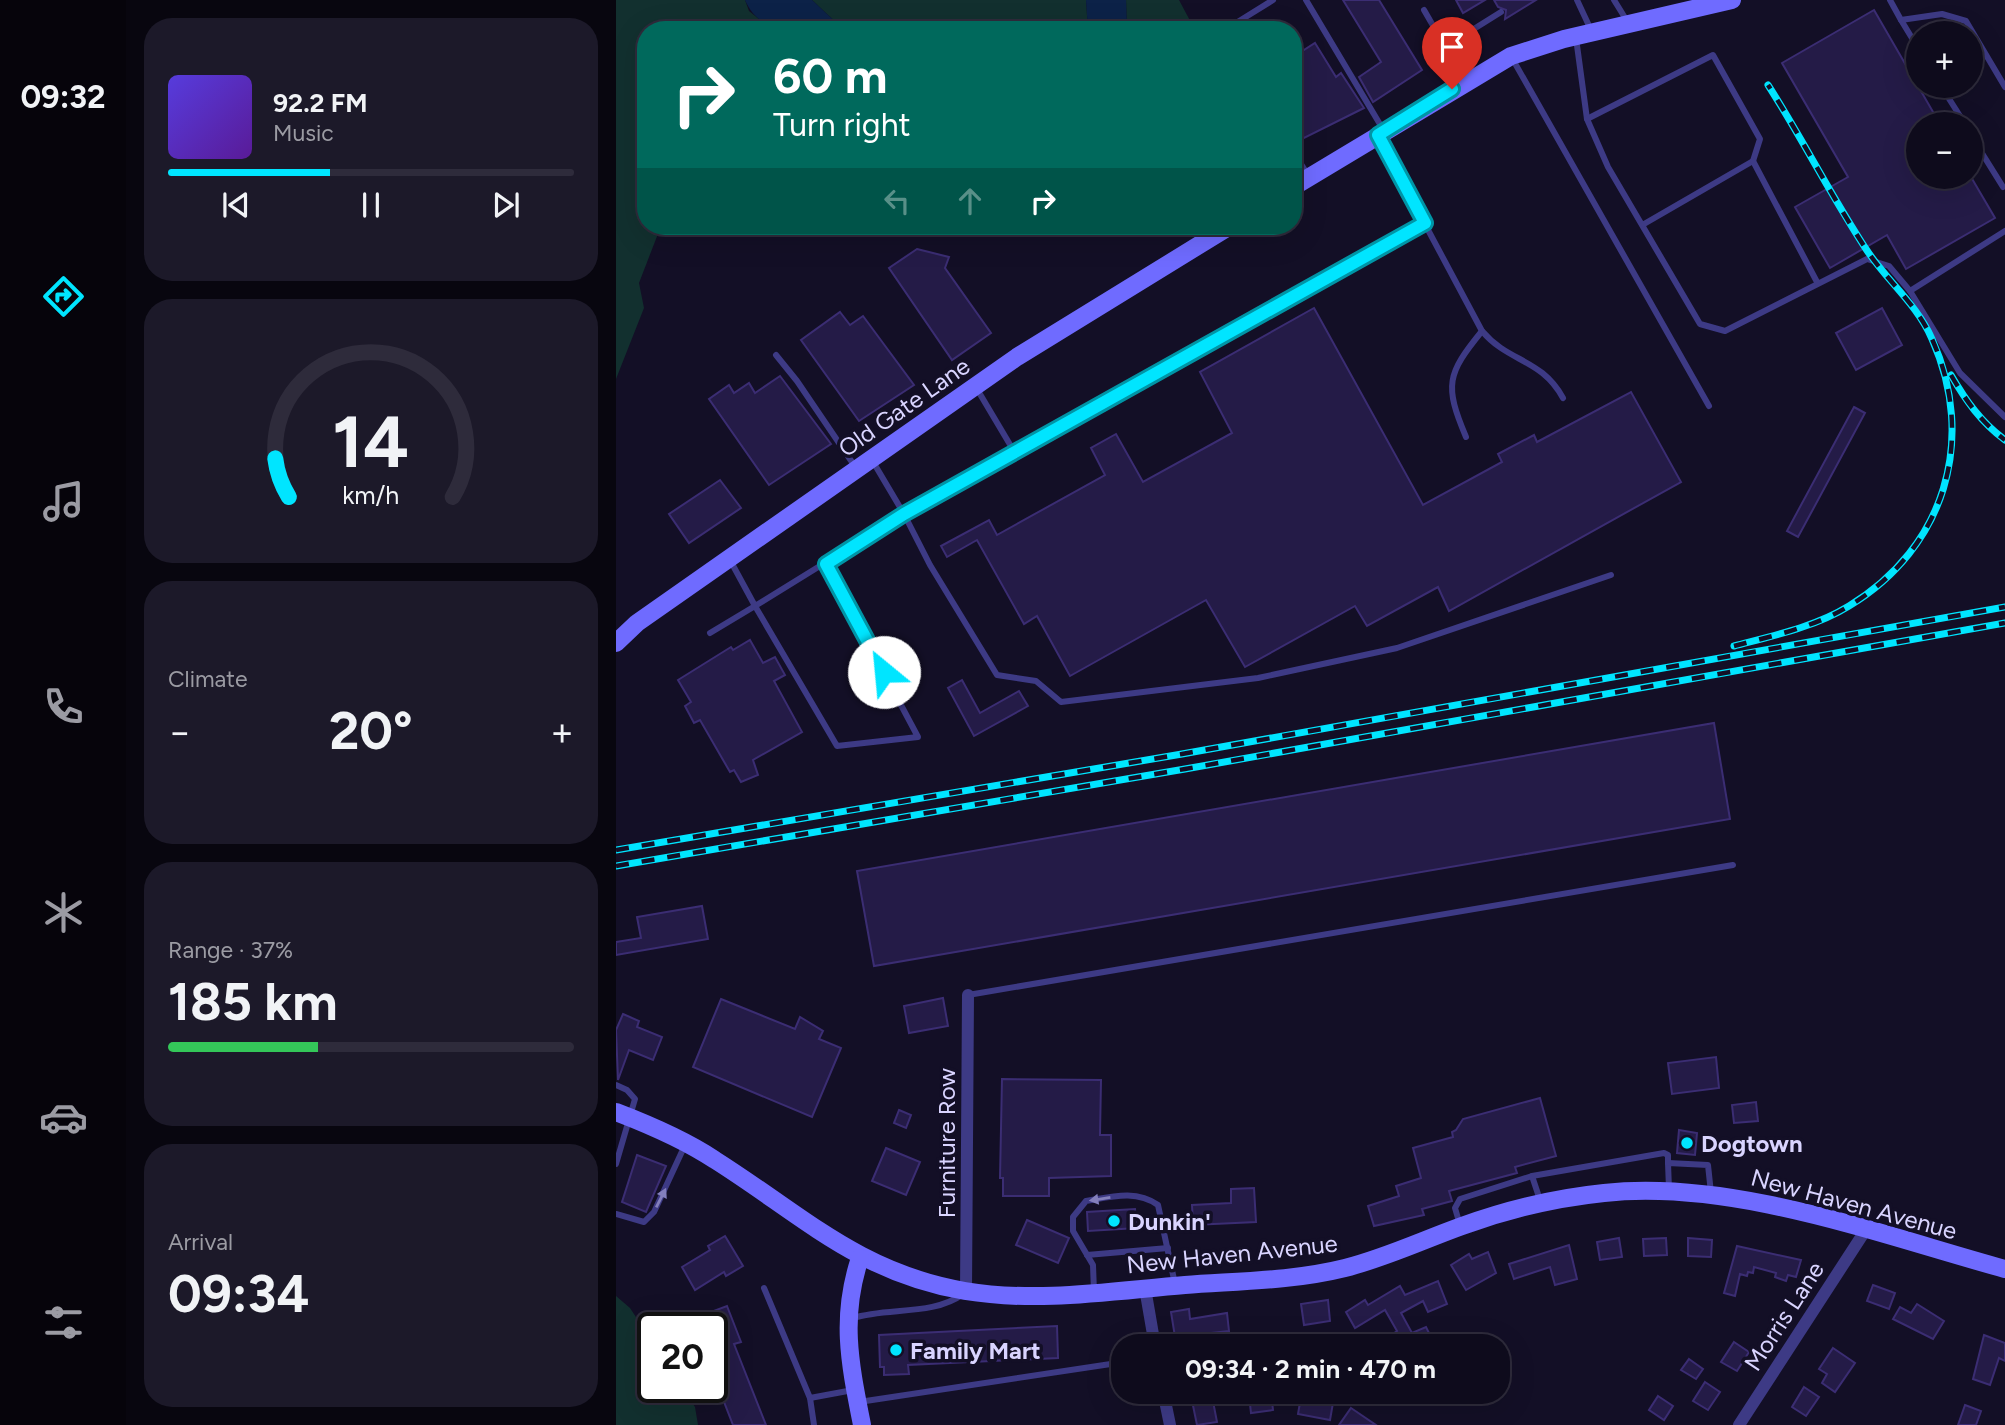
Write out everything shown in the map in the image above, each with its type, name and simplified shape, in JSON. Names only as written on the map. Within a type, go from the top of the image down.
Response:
[{"type":"main road","points":[[1302,181],[1465,81],[1511,56],[1584,34],[1718,2]]},
{"type":"main road","name":"Old Gate Lane","points":[[616,643],[637,623],[976,386],[1130,285],[1215,235]]},
{"type":"main road","name":"New Haven Avenue","points":[[622,1115],[714,1159],[860,1258],[887,1270],[966,1291],[1049,1296],[1303,1276],[1344,1269],[1460,1227],[1541,1202],[1607,1192],[1669,1190],[1711,1195],[1865,1231],[2005,1269]]},
{"type":"main road","points":[[860,1258],[850,1289],[848,1320],[856,1396],[862,1425]]},
{"type":"street","name":"Furniture Row","points":[[966,1291],[968,995]]},
{"type":"street","name":"Morris Lane","points":[[1739,1425],[1865,1231]]},
{"type":"street","points":[[1145,1288],[1153,1334]]},
{"type":"street","points":[[1166,1404],[1170,1425]]},
{"type":"lane","points":[[1239,21],[1273,0]]},
{"type":"lane","points":[[1306,0],[1381,133],[1482,331],[1492,343],[1546,374],[1563,398]]},
{"type":"lane","points":[[1577,0],[1584,34],[1587,119],[1608,167],[1644,224],[1700,324],[1725,331],[1867,259],[1889,266],[1910,291],[1960,373],[2005,417]]},
{"type":"lane","points":[[1614,0],[1628,23]]},
{"type":"lane","points":[[1890,0],[1906,28]]},
{"type":"lane","points":[[1424,10],[1465,81]]},
{"type":"lane","points":[[1445,47],[1502,12]]},
{"type":"lane","points":[[1901,20],[1942,14],[1966,21],[2005,87]]},
{"type":"lane","points":[[1587,119],[1713,55],[1760,139],[1753,161],[1644,224]]},
{"type":"lane","points":[[1511,56],[1709,406]]},
{"type":"lane","points":[[1983,155],[2004,188]]},
{"type":"lane","points":[[1753,161],[1817,282]]},
{"type":"lane","points":[[1302,166],[1309,177]]},
{"type":"lane","points":[[710,632],[826,564],[904,514],[1425,223]]},
{"type":"lane","points":[[1910,291],[2005,232]]},
{"type":"lane","points":[[1466,437],[1451,401],[1452,378],[1459,359],[1482,331]]},
{"type":"lane","points":[[776,355],[904,514],[930,565],[997,675],[1036,681],[1061,702],[1258,678],[1397,648],[1611,575]]},
{"type":"lane","points":[[976,386],[1016,453]]},
{"type":"lane","points":[[729,559],[837,746],[918,737],[826,564]]},
{"type":"lane","points":[[968,995],[1733,865]]},
{"type":"lane","points":[[616,1086],[627,1090],[635,1099],[622,1115],[616,1164]]},
{"type":"lane","points":[[616,1214],[644,1222],[654,1212],[685,1144]]},
{"type":"lane","points":[[1460,1227],[1455,1208],[1460,1199],[1532,1176],[1664,1153],[1668,1155],[1669,1190]]},
{"type":"lane","points":[[1668,1163],[1708,1165],[1711,1195]]},
{"type":"lane","points":[[1532,1176],[1541,1202]]},
{"type":"lane","points":[[1094,1293],[1093,1265],[1073,1231],[1073,1217],[1086,1201],[1128,1195],[1149,1198],[1161,1212],[1175,1286]]},
{"type":"lane","points":[[1087,1255],[1168,1248]]},
{"type":"lane","points":[[764,1288],[810,1398],[814,1425]]},
{"type":"lane","points":[[848,1320],[870,1312],[949,1304],[966,1291]]},
{"type":"lane","points":[[810,1398],[856,1396],[1111,1364]]},
{"type":"green space","points":[[616,0],[745,0],[749,11],[762,21],[637,21],[637,235],[658,235],[639,283],[644,308],[616,379]]},
{"type":"green space","points":[[812,0],[1086,0],[1087,21],[834,21]]},
{"type":"green space","points":[[1126,0],[1179,0],[1190,21],[1127,21]]},
{"type":"green space","points":[[616,1296],[630,1308],[637,1319],[637,1403],[692,1403],[698,1425],[616,1425]]},
{"type":"water","points":[[745,0],[812,0],[834,21],[762,21]]},
{"type":"water","points":[[1086,0],[1126,0],[1127,21],[1087,21]]},
{"type":"building","points":[[1343,0],[1379,0],[1422,70],[1373,102],[1359,77],[1381,62]]},
{"type":"building","points":[[1456,0],[1485,0],[1463,13]]},
{"type":"building","points":[[1494,0],[1536,0],[1505,19],[1506,10],[1498,7]]},
{"type":"building","points":[[1874,10],[1906,65],[1906,98],[1925,98],[1933,112],[1906,112],[1906,189],[1978,189],[1995,218],[1906,269],[1887,235],[1830,268],[1795,207],[1848,177],[1782,63]]},
{"type":"building","points":[[1315,43],[1336,77],[1341,73],[1364,108],[1302,139],[1302,51]]},
{"type":"building","points":[[917,249],[949,257],[945,268],[991,333],[952,360],[889,268]]},
{"type":"building","points":[[1314,308],[1423,505],[1502,462],[1498,454],[1534,435],[1537,442],[1631,392],[1681,482],[1449,611],[1438,587],[1367,626],[1355,606],[1245,667],[1206,600],[1070,676],[1037,616],[1024,624],[977,540],[947,557],[941,546],[989,520],[997,535],[1105,475],[1091,448],[1116,434],[1143,482],[1232,433],[1200,372]]},
{"type":"building","points":[[1882,308],[1902,345],[1856,370],[1836,333]]},
{"type":"building","points":[[840,312],[850,325],[863,316],[914,385],[859,421],[801,340]]},
{"type":"building","points":[[780,376],[831,444],[769,485],[709,399],[729,385],[734,393],[749,383],[755,393]]},
{"type":"building","points":[[1854,407],[1865,413],[1798,537],[1787,531]]},
{"type":"building","points":[[720,480],[741,508],[689,543],[669,514]]},
{"type":"building","points":[[750,640],[763,663],[775,657],[785,675],[774,681],[802,732],[753,760],[758,775],[741,782],[734,770],[730,772],[700,720],[694,723],[685,706],[691,702],[678,680],[731,647],[733,650]]},
{"type":"building","points":[[962,680],[980,713],[1019,691],[1028,706],[974,736],[948,688]]},
{"type":"building","points":[[1714,723],[1730,819],[874,966],[857,871]]},
{"type":"building","points":[[702,906],[708,939],[616,955],[616,942],[641,938],[637,917]]},
{"type":"building","points":[[943,998],[948,1026],[909,1033],[904,1006]]},
{"type":"building","points":[[721,999],[795,1029],[800,1017],[823,1031],[819,1039],[841,1048],[812,1117],[693,1067]]},
{"type":"building","points":[[623,1014],[639,1021],[637,1027],[662,1037],[653,1060],[629,1050],[618,1080],[616,1030]]},
{"type":"building","points":[[1716,1057],[1719,1088],[1672,1094],[1668,1063]]},
{"type":"building","points":[[1002,1079],[1101,1080],[1100,1135],[1111,1135],[1111,1176],[1049,1178],[1049,1196],[1003,1196],[1003,1178],[1000,1178]]},
{"type":"building","points":[[1540,1098],[1556,1156],[1515,1167],[1517,1173],[1449,1191],[1452,1201],[1422,1209],[1424,1215],[1374,1226],[1368,1206],[1399,1196],[1396,1186],[1421,1178],[1413,1148],[1453,1137],[1452,1132],[1463,1119]]},
{"type":"building","points":[[1756,1102],[1758,1121],[1734,1123],[1732,1105]]},
{"type":"building","points":[[899,1110],[911,1115],[906,1128],[894,1123]]},
{"type":"building","name":"Dogtown","points":[[1679,1130],[1697,1133],[1695,1155],[1677,1153]]},
{"type":"building","points":[[886,1148],[920,1162],[906,1195],[872,1181]]},
{"type":"building","points":[[637,1155],[666,1166],[646,1212],[622,1202]]},
{"type":"building","points":[[1254,1188],[1256,1222],[1193,1225],[1192,1205],[1231,1203],[1231,1189]]},
{"type":"building","points":[[1135,1209],[1137,1228],[1088,1231],[1087,1212]]},
{"type":"building","points":[[1027,1220],[1069,1238],[1058,1263],[1016,1245]]},
{"type":"building","points":[[725,1236],[743,1266],[726,1276],[724,1272],[695,1290],[682,1267],[710,1250],[708,1246]]},
{"type":"building","points":[[1619,1238],[1622,1257],[1600,1260],[1597,1242]]},
{"type":"building","points":[[1666,1238],[1667,1255],[1644,1256],[1643,1239]]},
{"type":"building","points":[[1688,1238],[1712,1240],[1711,1257],[1688,1256]]},
{"type":"building","points":[[1569,1245],[1577,1279],[1555,1285],[1550,1267],[1514,1279],[1509,1264]]},
{"type":"building","points":[[1737,1246],[1801,1260],[1796,1277],[1788,1275],[1786,1281],[1775,1277],[1776,1273],[1754,1267],[1753,1273],[1748,1272],[1747,1276],[1740,1274],[1735,1296],[1724,1293]]},
{"type":"building","points":[[1488,1252],[1496,1273],[1466,1290],[1451,1265],[1469,1254],[1472,1259]]},
{"type":"building","points":[[1438,1281],[1447,1304],[1428,1312],[1423,1301],[1401,1313],[1412,1333],[1426,1327],[1430,1334],[1393,1334],[1397,1331],[1385,1310],[1355,1328],[1346,1312],[1365,1300],[1368,1305],[1400,1286],[1405,1295]]},
{"type":"building","points":[[1873,1285],[1895,1293],[1889,1309],[1867,1301]]},
{"type":"building","points":[[1328,1300],[1330,1321],[1304,1325],[1301,1304]]},
{"type":"building","points":[[1917,1304],[1944,1321],[1933,1339],[1893,1319],[1900,1307],[1911,1313]]},
{"type":"building","points":[[727,1306],[741,1342],[734,1344],[766,1425],[733,1425],[724,1403],[728,1403],[728,1312],[711,1312]]},
{"type":"building","points":[[1189,1309],[1190,1319],[1227,1313],[1229,1331],[1175,1334],[1171,1312]]},
{"type":"building","points":[[1057,1326],[1058,1358],[908,1365],[909,1374],[884,1375],[884,1367],[880,1367],[879,1335]]},
{"type":"building","points":[[1984,1335],[2005,1343],[2005,1361],[1999,1358],[1990,1385],[1973,1379]]},
{"type":"building","points":[[1734,1342],[1749,1352],[1737,1371],[1721,1362]]},
{"type":"building","points":[[1833,1348],[1855,1363],[1835,1392],[1822,1383],[1827,1374],[1819,1369]]},
{"type":"building","points":[[1689,1359],[1703,1369],[1696,1379],[1681,1370]]},
{"type":"building","points":[[1705,1382],[1720,1392],[1708,1410],[1693,1401]]},
{"type":"building","points":[[1804,1387],[1819,1397],[1806,1416],[1792,1407]]},
{"type":"building","points":[[1658,1396],[1673,1406],[1664,1420],[1649,1410]]},
{"type":"building","points":[[1193,1404],[1214,1404],[1217,1422],[1197,1425]]},
{"type":"building","points":[[1250,1404],[1272,1404],[1273,1410],[1251,1413]]},
{"type":"building","points":[[1300,1404],[1333,1404],[1330,1420],[1298,1414]]},
{"type":"building","points":[[1965,1405],[1981,1411],[1976,1425],[1958,1425]]},
{"type":"building","points":[[1351,1408],[1376,1425],[1339,1425]]},
{"type":"railway","points":[[1734,646],[1822,620],[1849,606],[1882,582],[1909,554],[1929,523],[1943,489],[1951,453],[1952,415],[1945,377],[1926,326],[1866,249],[1768,85]]},
{"type":"railway","points":[[1951,375],[1975,410],[2005,440]]},
{"type":"railway","points":[[616,850],[1182,754],[2005,607]]},
{"type":"railway","points":[[616,866],[1185,769],[2005,623]]},
{"type":"place","name":"Dogtown","points":[[1687,1143]]},
{"type":"place","name":"Dunkin'","points":[[1114,1221]]},
{"type":"place","name":"Family Mart","points":[[896,1350]]},
{"type":"route","points":[[884,672],[826,564],[904,514],[1425,223],[1378,135],[1452,89]]}]
